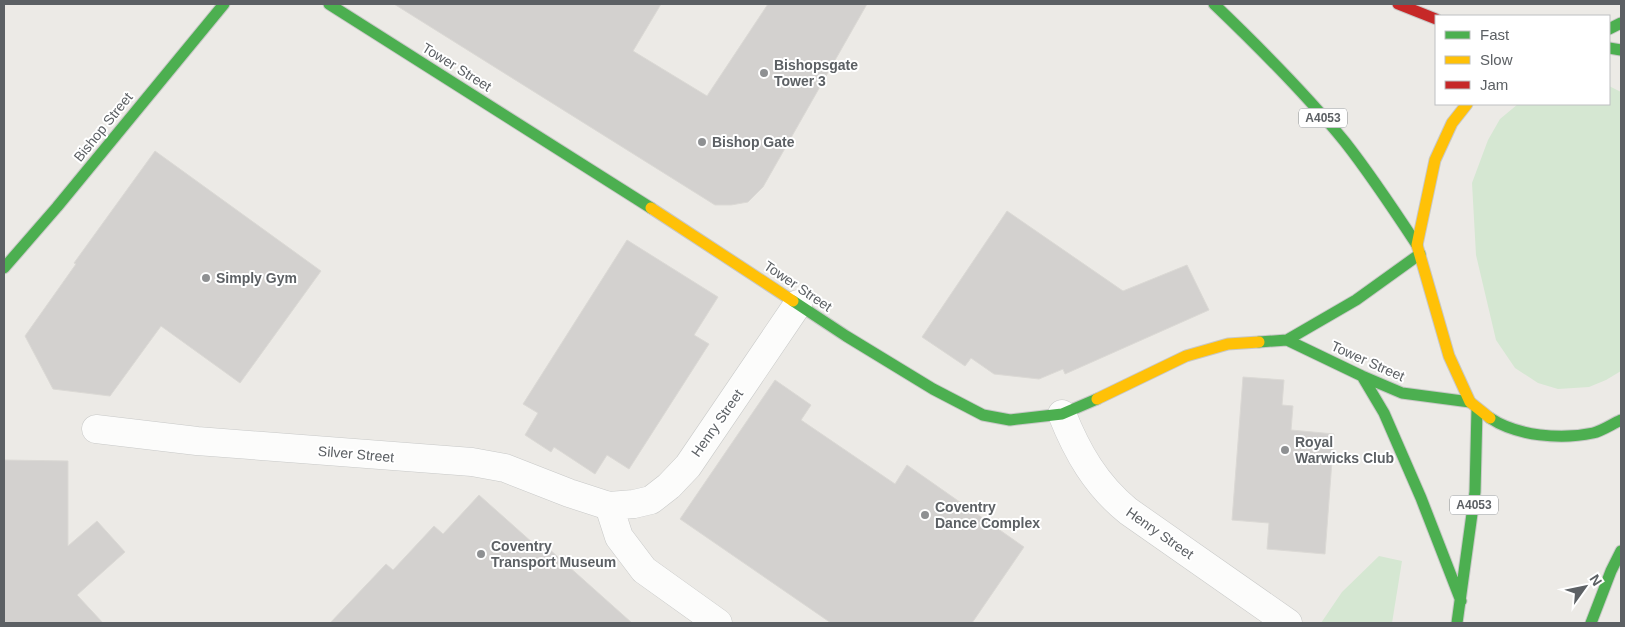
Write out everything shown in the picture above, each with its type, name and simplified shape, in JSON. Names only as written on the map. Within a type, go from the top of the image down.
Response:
[{"type":"main road","name":"Bishop Street","points":[[4,268],[57,208],[224,4]]},
{"type":"main road","name":"Tower Street","points":[[329,4],[646,205],[888,362],[933,390],[982,414],[1010,420],[1062,414],[1096,400],[1186,356],[1228,344],[1288,340],[1356,300],[1418,249]]},
{"type":"main road","name":"A4053","points":[[1214,4],[1276,64],[1345,142],[1377,184],[1418,249],[1449,356],[1473,405],[1476,492],[1457,623]]},
{"type":"main road","points":[[1398,4],[1435,20]]},
{"type":"main road","name":"A4053","points":[[1418,249],[1435,160],[1452,123],[1466,105]]},
{"type":"main road","name":"Tower Street","points":[[1288,340],[1402,393],[1473,405]]},
{"type":"main road","points":[[1362,376],[1384,413],[1421,498],[1461,601]]},
{"type":"main road","points":[[1473,405],[1500,425],[1536,434],[1558,437],[1594,433],[1621,420]]},
{"type":"main road","points":[[1591,623],[1611,571],[1621,551]]},
{"type":"street","name":"Henry Street","points":[[609,506],[634,504],[651,500],[669,486],[688,466],[798,304]]},
{"type":"street","name":"Henry Street","points":[[1062,414],[1073,441],[1092,473],[1110,496],[1128,511],[1288,623]]},
{"type":"street","name":"Silver Street","points":[[96,429],[197,441],[472,462],[505,468],[569,493],[609,506]]},
{"type":"street","points":[[609,506],[619,537],[644,570],[718,623]]},
{"type":"green space","points":[[1610,86],[1621,92],[1621,371],[1589,387],[1558,389],[1538,383],[1515,368],[1496,340],[1476,255],[1472,183],[1488,140],[1500,119],[1517,105],[1610,105]]},
{"type":"green space","points":[[1379,556],[1402,561],[1392,623],[1321,623],[1342,592]]},
{"type":"building","name":"Bishop Gate","points":[[394,4],[661,4],[633,51],[707,96],[768,4],[867,4],[763,187],[748,202],[715,205]]},
{"type":"building","name":"Simply Gym","points":[[155,151],[321,271],[240,383],[161,326],[110,396],[53,389],[25,336],[76,264],[74,263]]},
{"type":"building","points":[[1007,211],[1123,291],[1187,265],[1209,310],[1065,374],[1063,369],[1039,379],[994,374],[971,358],[965,366],[922,337]]},
{"type":"building","points":[[627,240],[718,297],[694,335],[709,344],[629,469],[607,455],[595,474],[554,447],[551,452],[525,435],[538,413],[523,404]]},
{"type":"building","name":"Royal Warwicks Club","points":[[1243,377],[1284,380],[1282,405],[1293,406],[1291,430],[1334,434],[1325,554],[1267,549],[1269,523],[1232,520]]},
{"type":"building","points":[[775,380],[811,405],[801,420],[895,484],[907,465],[1024,547],[972,623],[831,623],[680,519]]},
{"type":"building","points":[[4,460],[68,461],[68,546],[97,521],[125,552],[77,595],[103,623],[4,623]]},
{"type":"building","name":"Coventry Transport Museum","points":[[479,495],[534,544],[539,540],[632,623],[330,623],[386,564],[393,570],[434,526],[443,534]]},
{"type":"traffic: fast","points":[[4,268],[57,207],[224,4]]},
{"type":"traffic: fast","points":[[329,4],[651,208]]},
{"type":"traffic: fast","points":[[1214,4],[1282,71],[1330,124],[1364,167],[1417,245]]},
{"type":"traffic: fast","points":[[1610,28],[1621,23]]},
{"type":"traffic: fast","points":[[1610,48],[1621,50]]},
{"type":"traffic: fast","points":[[1259,342],[1287,340],[1356,300],[1420,254]]},
{"type":"traffic: fast","points":[[793,301],[933,389],[983,415],[1010,420],[1062,414],[1097,399]]},
{"type":"traffic: fast","points":[[1287,340],[1402,393],[1470,402]]},
{"type":"traffic: fast","points":[[1362,376],[1384,413],[1421,498],[1461,601]]},
{"type":"traffic: fast","points":[[1457,623],[1475,492],[1477,409]]},
{"type":"traffic: fast","points":[[1490,418],[1526,433],[1553,436],[1593,433],[1621,420]]},
{"type":"traffic: fast","points":[[1591,623],[1611,571],[1621,551]]},
{"type":"traffic: slow","points":[[1466,105],[1452,123],[1435,160],[1417,245],[1449,356],[1470,402],[1490,418]]},
{"type":"traffic: slow","points":[[651,208],[793,301]]},
{"type":"traffic: slow","points":[[1097,399],[1186,356],[1228,344],[1259,342]]},
{"type":"traffic: jam","points":[[1398,4],[1435,19]]},
{"type":"place","name":"Bishopsgate Tower 3","points":[[764,73]]},
{"type":"place","name":"Bishop Gate","points":[[702,142]]},
{"type":"place","name":"Simply Gym","points":[[206,278]]},
{"type":"place","name":"Royal Warwicks Club","points":[[1285,450]]},
{"type":"place","name":"Coventry Dance Complex","points":[[925,515]]},
{"type":"place","name":"Coventry Transport Museum","points":[[481,554]]}]
